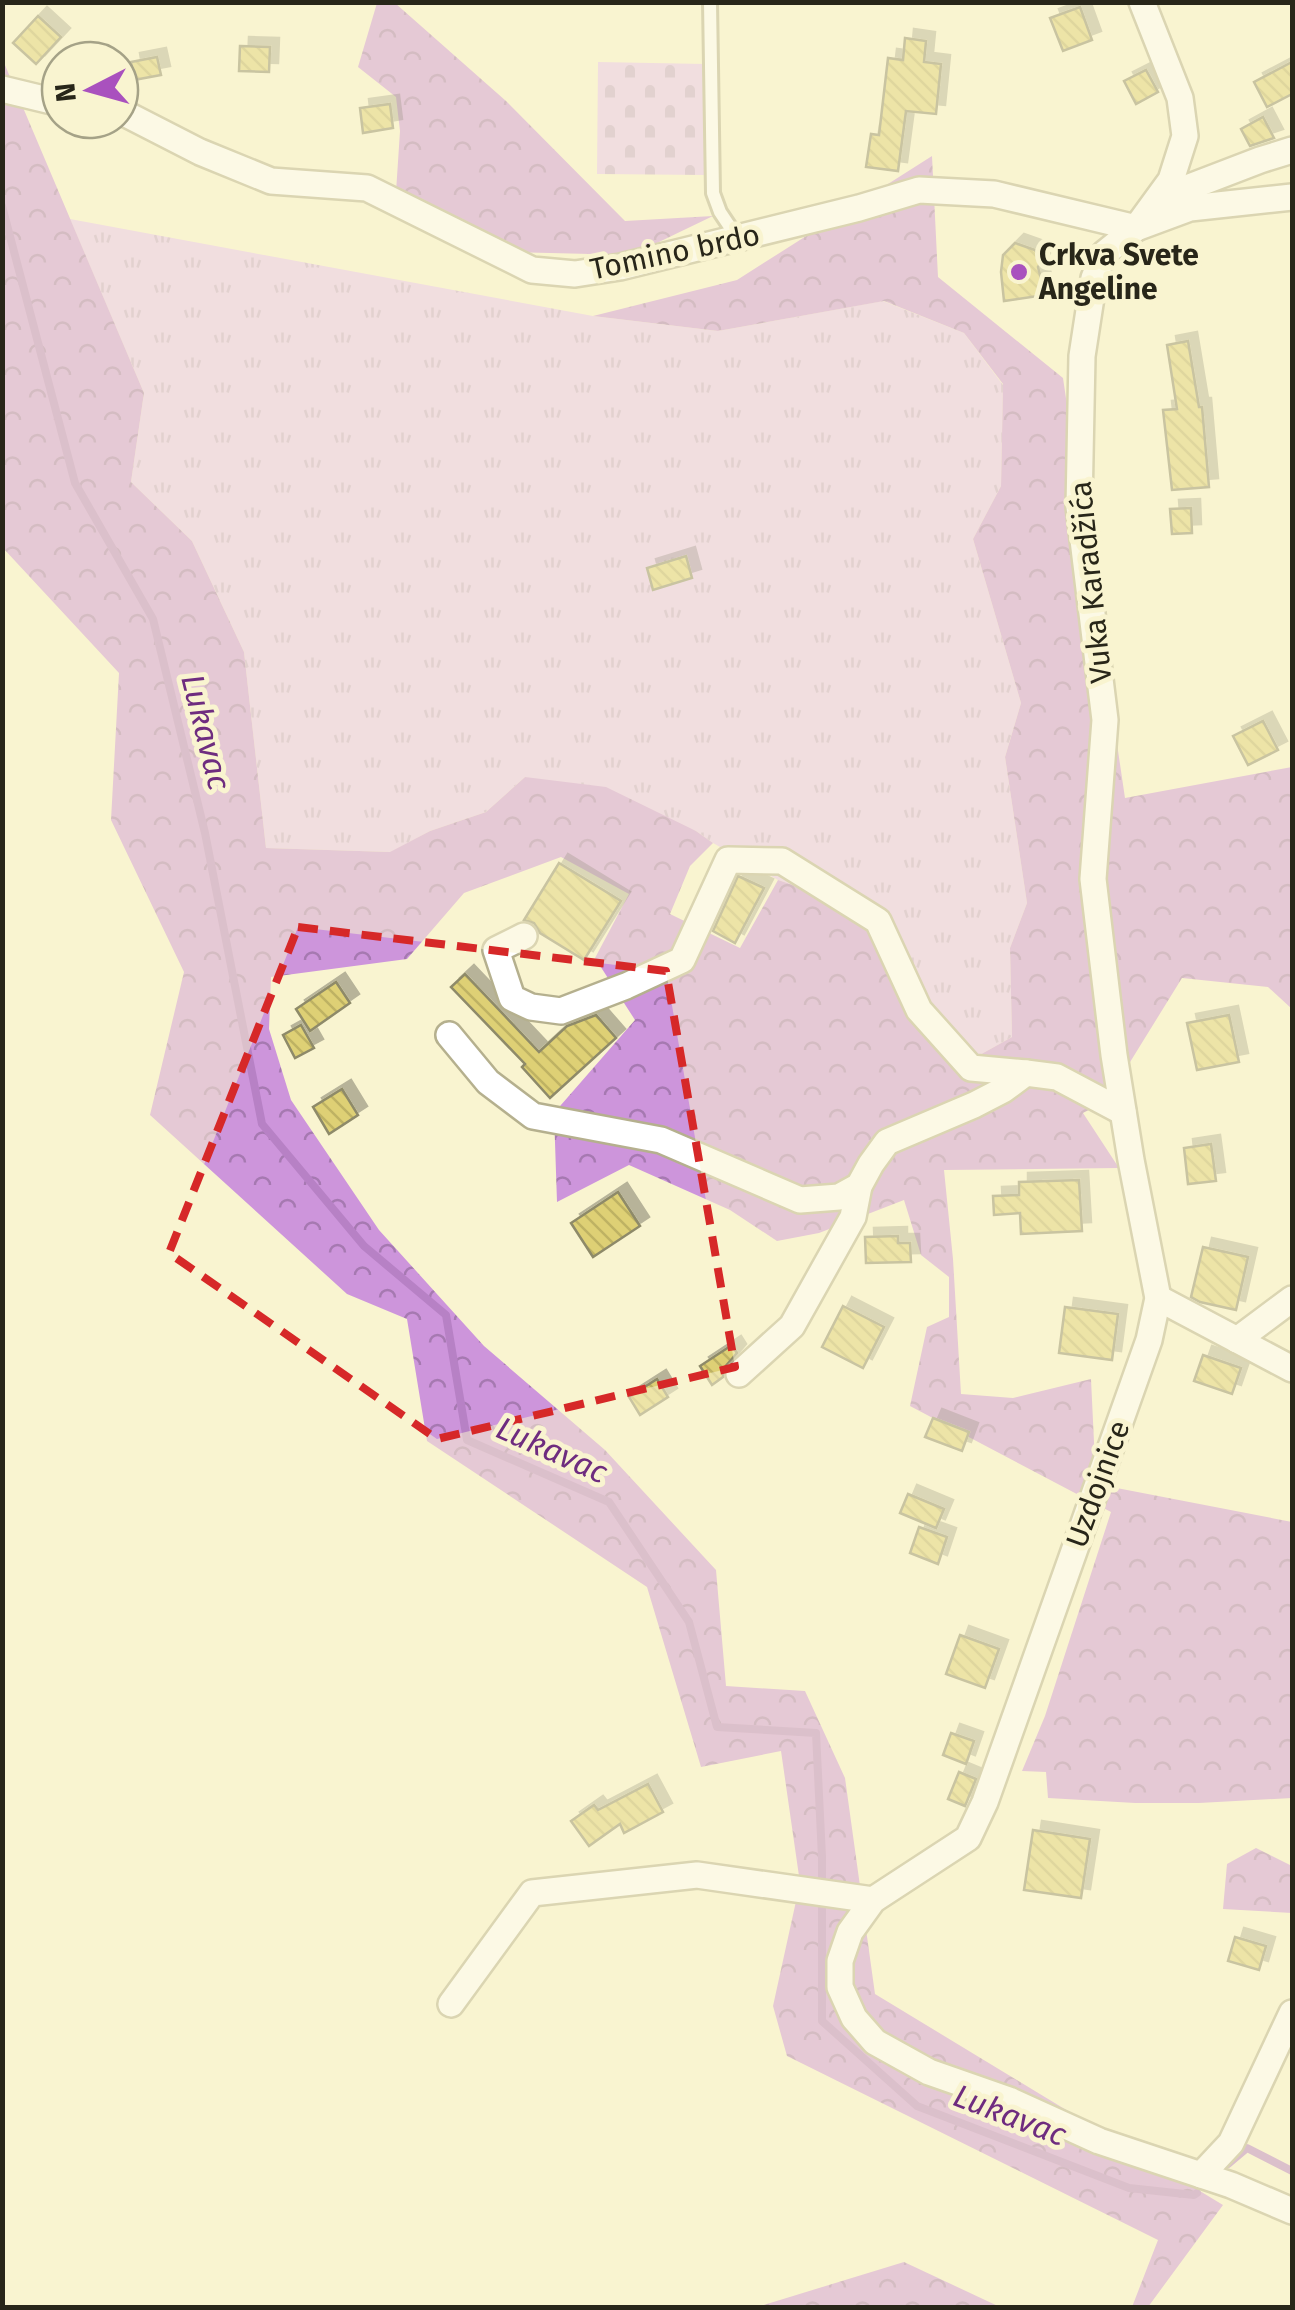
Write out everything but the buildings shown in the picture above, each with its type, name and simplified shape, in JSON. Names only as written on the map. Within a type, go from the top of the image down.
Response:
[{"type":"street","points":[[1136,228],[1171,180],[1186,136],[1180,98],[1142,2]]},
{"type":"street","points":[[2,88],[40,98]]},
{"type":"street","name":"Tomino brdo","points":[[140,121],[200,152],[271,181],[367,188],[532,270],[575,274],[620,267],[738,240],[918,190],[994,194],[1136,228]]},
{"type":"street","points":[[1136,228],[1188,188],[1292,150]]},
{"type":"street","name":"Vuka Karadžića","points":[[1123,1112],[1092,879],[1105,720],[1079,507],[1082,356],[1094,278],[1104,254],[1136,228],[1190,208],[1292,197]]},
{"type":"street","points":[[524,936],[496,950],[512,998],[530,1007],[561,1011],[682,960],[728,860],[782,861],[878,921],[919,1010],[971,1068],[1057,1077],[1123,1112]]},
{"type":"street","points":[[449,1035],[488,1082],[533,1116],[661,1140],[800,1200],[840,1197],[859,1186]]},
{"type":"street","points":[[739,1374],[792,1326],[853,1217],[859,1186],[870,1164],[887,1142],[974,1105],[1026,1073]]},
{"type":"street","name":"Uzdojnice","points":[[873,1900],[968,1838],[985,1802],[1149,1340],[1158,1298],[1123,1112]]},
{"type":"street","points":[[1158,1298],[1292,1370]]},
{"type":"street","points":[[1237,1340],[1292,1299]]},
{"type":"street","points":[[451,2004],[532,1893],[697,1874],[873,1900],[850,1932],[840,1961],[840,1987],[854,2018],[875,2042],[930,2072],[1009,2100],[1099,2141],[1231,2184],[1292,2211]]},
{"type":"street","points":[[1200,2174],[1231,2143],[1292,2013]]},
{"type":"lane","points":[[710,2],[713,193],[738,240]]},
{"type":"highlighted area","points":[[298,927],[666,971],[735,1367],[437,1439],[169,1253]]},
{"type":"green space","points":[[377,3],[395,3],[506,101],[625,221],[713,216],[632,255],[507,252],[396,192],[400,131],[396,97],[358,67]]},
{"type":"green space","points":[[2,58],[144,393],[131,482],[192,541],[244,652],[266,848],[390,852],[430,831],[486,812],[525,777],[606,787],[713,843],[690,866],[670,914],[740,948],[778,880],[884,915],[899,1000],[958,1067],[1012,1037],[1010,948],[1027,903],[1005,757],[1021,703],[973,539],[1001,486],[1003,384],[964,333],[884,301],[718,331],[593,316],[737,280],[932,156],[938,277],[1063,378],[1125,798],[1292,767],[1292,1009],[1268,987],[1182,978],[1106,1101],[1083,1113],[1119,1168],[944,1170],[961,1394],[1013,1398],[1091,1379],[1096,1484],[1292,1522],[1292,1798],[1135,1803],[1048,1798],[1046,1772],[1022,1771],[1045,1716],[1111,1512],[910,1406],[927,1327],[949,1317],[949,1277],[921,1255],[904,1200],[819,1233],[777,1241],[730,1210],[629,1165],[557,1202],[554,1113],[635,1020],[595,958],[629,894],[561,857],[464,893],[407,959],[271,977],[269,1029],[291,1100],[379,1230],[484,1346],[605,1450],[716,1570],[726,1686],[805,1691],[845,1778],[875,1994],[1223,2205],[1148,2307],[1132,2307],[1158,2240],[787,2056],[773,2006],[800,1883],[781,1751],[701,1767],[647,1587],[427,1441],[407,1319],[347,1294],[150,1115],[184,972],[111,820],[119,673],[3,548]]},
{"type":"green space","points":[[598,62],[706,64],[705,175],[597,174]]},
{"type":"green space","points":[[70,219],[593,316],[718,331],[883,301],[964,333],[1003,385],[1001,486],[973,539],[1021,703],[1005,757],[1027,903],[1010,948],[1012,1037],[958,1067],[899,1000],[883,915],[778,880],[696,831],[525,777],[486,812],[430,831],[391,852],[266,848],[244,652],[192,541],[131,482],[144,393]]},
{"type":"green space","points":[[1256,1848],[1292,1866],[1292,1913],[1223,1909],[1227,1864]]},
{"type":"green space","points":[[904,2262],[1000,2307],[757,2307]]},
{"type":"waterway","name":"Lukavac","points":[[2,206],[75,483],[153,619],[205,833],[262,1124],[364,1246],[446,1315],[467,1440],[609,1502],[689,1622],[717,1727],[816,1733],[822,1857],[822,2021],[917,2106],[1129,2188],[1197,2193]]},
{"type":"waterway","name":"Lukavac","points":[[1228,2164],[1247,2148],[1292,2171]]},
{"type":"place","name":"Crkva Svete Angeline","points":[[1019,272]]}]
